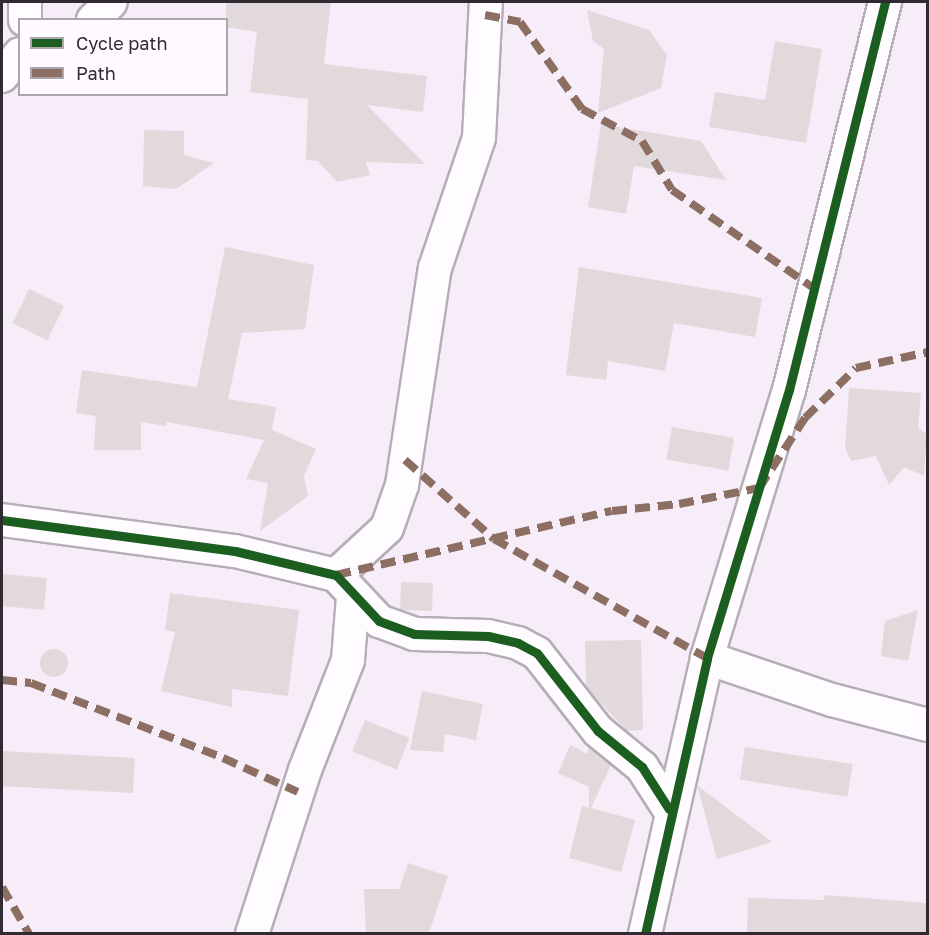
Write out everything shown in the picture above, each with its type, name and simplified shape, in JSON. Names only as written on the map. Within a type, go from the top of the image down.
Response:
[{"type":"street","points":[[25,2],[25,18]]},
{"type":"street","points":[[95,18],[111,2]]},
{"type":"street","points":[[252,933],[305,770],[348,660],[344,585],[387,528],[402,485],[435,268],[479,138],[477,93],[486,2]]},
{"type":"street","points":[[645,933],[669,809],[707,658],[789,390],[885,2]]},
{"type":"street","points":[[2,76],[18,56]]},
{"type":"street","points":[[2,520],[235,551],[344,585],[379,621],[414,634],[488,636],[518,643],[537,653],[598,731],[642,767],[669,809]]},
{"type":"street","points":[[707,658],[883,715],[927,725]]},
{"type":"building","points":[[226,2],[331,2],[324,64],[427,76],[423,112],[367,105],[425,164],[366,162],[370,175],[337,182],[318,161],[306,160],[308,99],[250,92],[257,32],[228,27],[228,18],[226,18]]},
{"type":"building","points":[[587,10],[649,30],[667,55],[661,88],[598,113],[604,49],[593,41]]},
{"type":"building","points":[[775,41],[822,49],[806,143],[709,127],[715,92],[765,100]]},
{"type":"building","points":[[601,124],[701,141],[726,180],[634,166],[626,214],[588,207]]},
{"type":"building","points":[[144,130],[184,131],[184,155],[214,163],[176,189],[143,186]]},
{"type":"building","points":[[225,247],[314,265],[305,329],[242,333],[228,399],[276,407],[272,430],[316,449],[304,476],[308,496],[260,531],[268,483],[246,479],[264,440],[167,422],[166,426],[141,422],[141,450],[94,450],[96,416],[76,413],[82,370],[197,387]]},
{"type":"building","points":[[579,267],[762,298],[755,337],[674,323],[665,371],[608,361],[606,380],[566,375]]},
{"type":"building","points":[[29,289],[64,306],[47,340],[12,323]]},
{"type":"building","points":[[849,388],[921,393],[918,428],[927,434],[924,476],[904,467],[889,485],[876,456],[851,461],[845,448]]},
{"type":"building","points":[[672,427],[734,438],[728,470],[666,459]]},
{"type":"building","points":[[2,574],[47,578],[44,610],[2,606]]},
{"type":"building","points":[[401,582],[433,583],[432,611],[400,610]]},
{"type":"building","points":[[170,593],[299,610],[288,696],[232,689],[232,707],[161,691],[175,632],[165,630]]},
{"type":"building","points":[[918,610],[908,661],[881,656],[885,621]]},
{"type":"building","points":[[641,640],[643,730],[627,731],[586,687],[585,641]]},
{"type":"building","points":[[54,649],[64,653],[68,663],[64,673],[54,677],[44,673],[40,663],[44,653]]},
{"type":"building","points":[[422,691],[483,704],[476,740],[445,734],[443,752],[410,750]]},
{"type":"building","points":[[365,720],[410,738],[397,770],[352,752]]},
{"type":"building","points":[[570,745],[588,754],[588,746],[611,765],[591,808],[635,820],[621,872],[569,858],[582,806],[589,808],[589,787],[558,773]]},
{"type":"building","points":[[745,747],[853,764],[847,797],[740,780]]},
{"type":"building","points":[[2,751],[135,758],[133,793],[2,786]]},
{"type":"building","points":[[697,785],[772,842],[717,859]]},
{"type":"building","points":[[408,863],[448,876],[429,933],[366,933],[364,889],[399,889]]},
{"type":"building","points":[[825,895],[927,903],[927,933],[747,933],[748,898],[824,900]]},
{"type":"marked path","points":[[485,15],[520,22],[582,109],[642,141],[672,190],[815,289]]},
{"type":"marked path","points":[[336,575],[612,511],[679,504],[759,488],[805,418],[856,368],[928,352]]},
{"type":"marked path","points":[[405,460],[494,539],[707,658]]},
{"type":"marked path","points":[[2,680],[31,683],[223,758],[298,792]]},
{"type":"marked path","points":[[2,887],[29,934]]},
{"type":"cycle path","points":[[645,934],[707,658],[789,390],[885,2]]},
{"type":"cycle path","points":[[2,520],[235,551],[336,575],[379,621],[414,634],[488,636],[518,643],[537,653],[598,731],[642,767],[669,809]]}]
